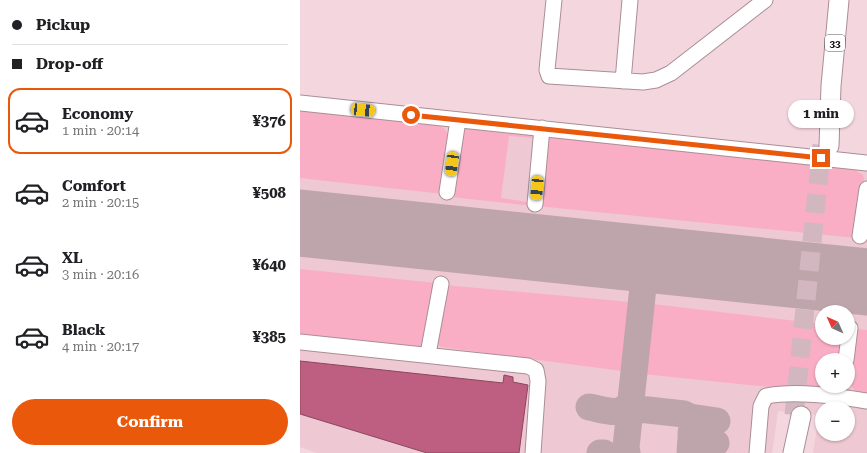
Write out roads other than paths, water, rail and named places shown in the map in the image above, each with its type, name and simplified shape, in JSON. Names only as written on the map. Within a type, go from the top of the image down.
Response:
[{"type":"main road","name":"33","points":[[826,145],[839,0]]},
{"type":"main road","points":[[791,453],[797,416]]},
{"type":"lane","points":[[554,0],[547,70],[549,76],[643,82],[656,80],[672,73],[765,0]]},
{"type":"lane","points":[[623,81],[630,0]]},
{"type":"lane","points":[[300,103],[867,163]]},
{"type":"lane","points":[[448,192],[458,120]]},
{"type":"lane","points":[[535,204],[542,128]]},
{"type":"lane","points":[[860,236],[867,189]]},
{"type":"lane","points":[[428,354],[441,284]]},
{"type":"lane","points":[[300,342],[428,354],[528,366],[536,370],[538,381],[533,453]]},
{"type":"lane","points":[[757,453],[761,406],[766,396],[778,393],[815,392]]},
{"type":"lane","points":[[847,393],[867,401]]},
{"type":"tunnel","points":[[794,415],[822,145]]}]
